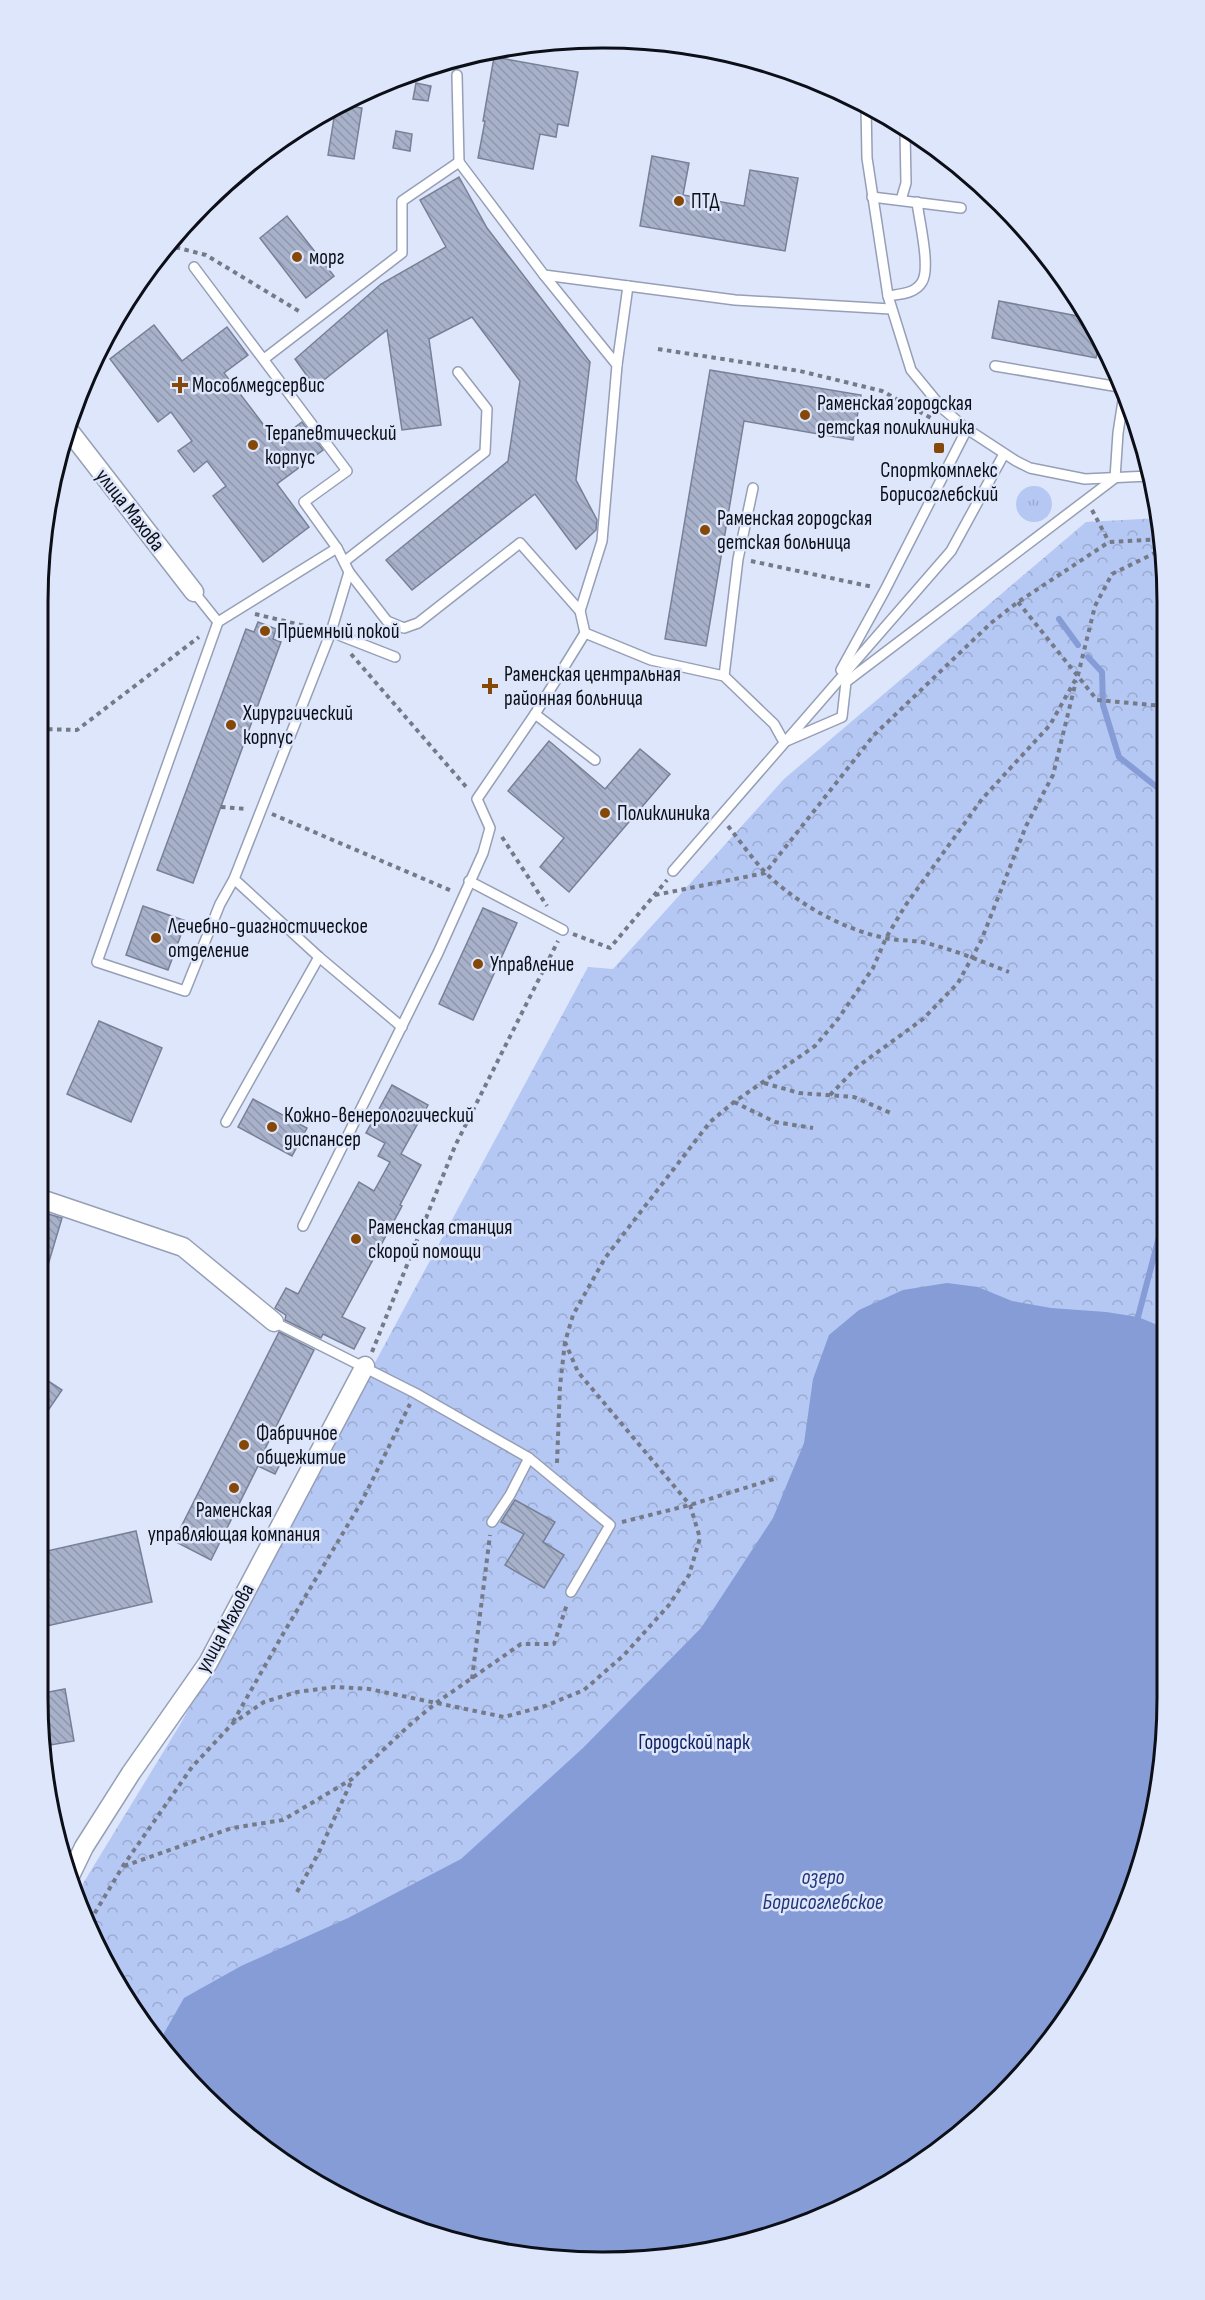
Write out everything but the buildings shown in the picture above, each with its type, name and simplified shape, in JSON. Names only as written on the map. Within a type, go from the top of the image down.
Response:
[{"type":"street","name":"улица Махова","points":[[73,436],[194,592]]},
{"type":"street","points":[[48,1201],[183,1246],[274,1322]]},
{"type":"street","name":"улица Махова","points":[[74,1867],[84,1847],[131,1773],[208,1663],[365,1366]]},
{"type":"lane","points":[[457,75],[459,162],[544,275],[617,365]]},
{"type":"lane","points":[[866,115],[872,197],[888,296],[911,370],[944,409],[966,430],[1030,468],[1085,479],[1142,476]]},
{"type":"lane","points":[[901,200],[906,183],[905,137]]},
{"type":"lane","points":[[264,359],[402,253],[402,201],[459,162]]},
{"type":"lane","points":[[872,197],[961,208]]},
{"type":"lane","points":[[888,296],[910,293],[922,283],[926,268],[917,202]]},
{"type":"lane","points":[[194,267],[347,471],[304,502],[337,548],[349,572],[387,621],[404,628],[418,623],[520,543],[580,610],[585,633],[535,714],[477,799],[490,828],[483,853],[402,1027],[303,1226]]},
{"type":"lane","points":[[544,275],[735,300],[891,309]]},
{"type":"lane","points":[[580,610],[602,541],[617,365],[628,286]]},
{"type":"lane","points":[[995,366],[1113,386]]},
{"type":"lane","points":[[345,561],[485,452],[487,409],[458,372]]},
{"type":"lane","points":[[784,742],[842,717],[846,682],[1115,478],[1122,408]]},
{"type":"lane","points":[[832,686],[885,590],[966,430]]},
{"type":"lane","points":[[673,871],[951,551],[1004,454]]},
{"type":"lane","points":[[724,676],[738,559],[753,488]]},
{"type":"lane","points":[[337,548],[218,622],[96,962],[185,991],[220,904],[234,879],[262,810],[331,632],[349,572]]},
{"type":"lane","points":[[194,592],[218,622]]},
{"type":"lane","points":[[331,632],[395,657]]},
{"type":"lane","points":[[585,633],[651,660],[724,676],[774,724],[784,742]]},
{"type":"lane","points":[[535,714],[595,760]]},
{"type":"lane","points":[[234,879],[319,957],[402,1027]]},
{"type":"lane","points":[[470,881],[563,930]]},
{"type":"lane","points":[[226,1122],[319,957]]},
{"type":"lane","points":[[274,1322],[365,1366],[529,1458],[610,1525],[572,1592]]},
{"type":"lane","points":[[492,1522],[510,1495],[529,1458]]},
{"type":"path","points":[[177,248],[206,255],[313,321]]},
{"type":"path","points":[[658,348],[800,371],[882,391],[932,418],[966,430]]},
{"type":"path","points":[[655,895],[765,873],[874,735],[991,623],[1018,602],[1109,542],[1153,540]]},
{"type":"path","points":[[830,1095],[857,1067],[923,1019],[958,983],[981,940],[1026,826],[1053,775],[1064,722],[1095,606],[1112,574],[1155,553]]},
{"type":"path","points":[[738,559],[885,590]]},
{"type":"path","points":[[1018,602],[1096,700],[1157,705]]},
{"type":"path","points":[[237,610],[331,632],[477,799]]},
{"type":"path","points":[[48,729],[77,730],[218,622]]},
{"type":"path","points":[[560,1469],[556,1461],[565,1342],[573,1315],[605,1258],[710,1122],[734,1102],[815,1046],[823,1037],[873,968],[886,938],[905,906],[982,799],[1050,725],[1078,675]]},
{"type":"path","points":[[221,807],[262,810],[464,896]]},
{"type":"path","points":[[720,816],[765,873],[780,886],[827,917],[851,928],[886,938],[921,942],[972,957],[1009,972]]},
{"type":"path","points":[[496,827],[563,930],[610,948],[673,871]]},
{"type":"path","points":[[365,1366],[455,1146],[563,930]]},
{"type":"path","points":[[764,1083],[799,1093],[854,1097],[893,1114]]},
{"type":"path","points":[[734,1102],[775,1122],[813,1128]]},
{"type":"path","points":[[93,1916],[123,1866],[192,1767],[233,1723],[264,1702],[297,1692],[335,1687],[369,1689],[504,1717],[545,1706],[584,1690],[624,1655],[669,1605],[689,1575],[700,1538],[690,1505],[578,1372],[565,1342]]},
{"type":"path","points":[[233,1723],[283,1634],[363,1501],[415,1393]]},
{"type":"path","points":[[610,1525],[640,1515],[690,1505],[777,1478]]},
{"type":"path","points":[[472,1679],[492,1522]]},
{"type":"path","points":[[123,1866],[231,1828],[283,1820],[352,1779],[412,1722],[521,1644],[554,1644],[572,1592]]},
{"type":"path","points":[[297,1892],[318,1854],[352,1779]]},
{"type":"green space","points":[[1034,486],[1047,491],[1052,504],[1047,517],[1034,522],[1021,517],[1016,504],[1021,491]]},
{"type":"green space","name":"Городской парк","points":[[1150,519],[1156,566],[1157,602],[1156,1734],[1146,1806],[1138,1841],[1115,1910],[1083,1975],[1064,2006],[995,2090],[911,2159],[848,2195],[815,2210],[781,2223],[711,2241],[639,2251],[602,2252],[566,2251],[494,2241],[424,2223],[390,2210],[325,2178],[294,2159],[210,2090],[141,2006],[105,1943],[81,1887],[181,1723],[588,967],[613,969],[784,779],[1086,522]]},
{"type":"water","name":"озеро Борисоглебское","points":[[947,1283],[978,1287],[1012,1301],[1051,1308],[1138,1317],[1157,1325],[1157,1697],[1152,1770],[1146,1806],[1128,1876],[1100,1943],[1064,2006],[995,2090],[911,2159],[848,2195],[815,2210],[781,2223],[711,2241],[639,2251],[602,2252],[566,2251],[494,2241],[424,2223],[390,2210],[325,2178],[294,2159],[210,2090],[163,2035],[184,1998],[241,1966],[348,1918],[461,1859],[583,1748],[701,1628],[773,1518],[804,1443],[813,1379],[829,1335],[859,1310],[903,1290]]},
{"type":"waterway","points":[[1059,619],[1078,645]]},
{"type":"waterway","points":[[1088,657],[1102,672],[1103,705],[1119,757],[1157,787]]},
{"type":"waterway","points":[[1138,1317],[1157,1245]]},
{"type":"place","name":"ПТД","points":[[679,201]]},
{"type":"place","name":"морг","points":[[297,257]]},
{"type":"place","name":"Мособлмедсервис","points":[[180,385]]},
{"type":"place","name":"Раменская городская детская поликлиника","points":[[805,415]]},
{"type":"place","name":"Терапевтический корпус","points":[[253,445]]},
{"type":"place","name":"Спорткомплекс Борисоглебский","points":[[939,448]]},
{"type":"place","name":"Раменская городская детская больница","points":[[705,530]]},
{"type":"place","name":"Приемный покой","points":[[265,631]]},
{"type":"place","name":"Раменская центральная районная больница","points":[[490,686]]},
{"type":"place","name":"Хирургический корпус","points":[[231,725]]},
{"type":"place","name":"Поликлиника","points":[[605,813]]},
{"type":"place","name":"Лечебно-диагностическое отделение","points":[[156,938]]},
{"type":"place","name":"Управление","points":[[478,964]]},
{"type":"place","name":"Кожно-венерологический диспансер","points":[[272,1127]]},
{"type":"place","name":"Раменская станция скорой помощи","points":[[356,1239]]},
{"type":"place","name":"Фабричное общежитие","points":[[244,1445]]},
{"type":"place","name":"Раменская управляющая компания","points":[[234,1488]]}]
